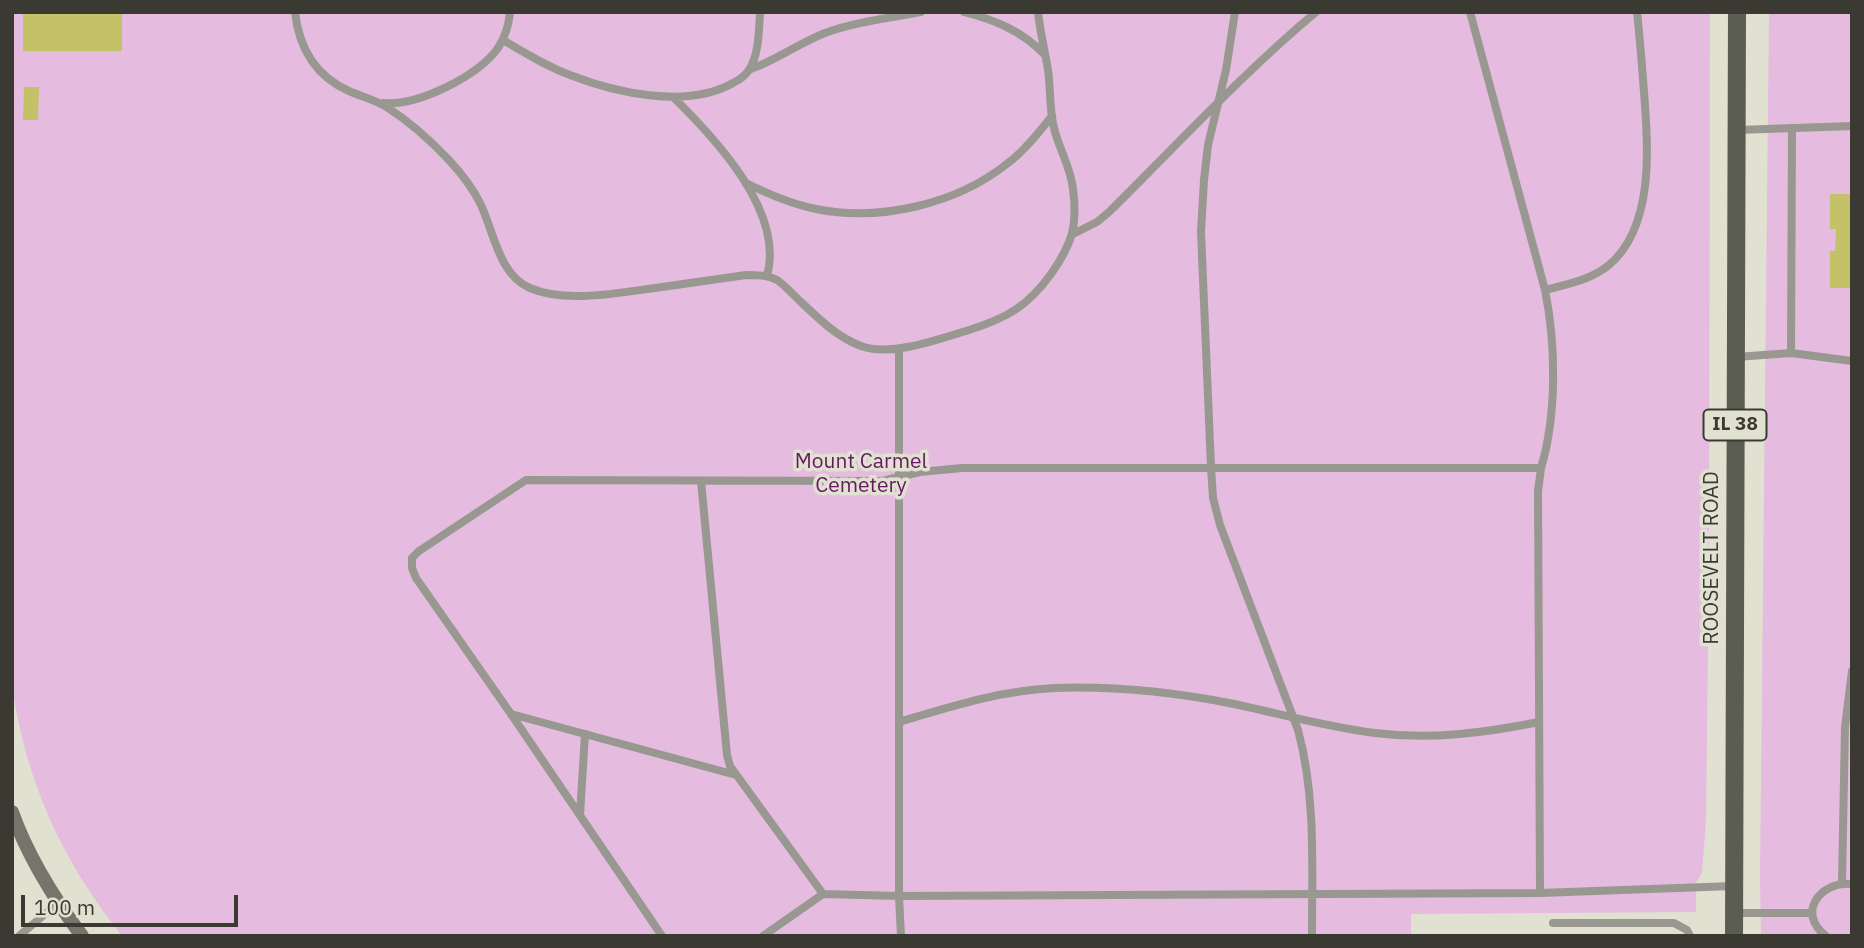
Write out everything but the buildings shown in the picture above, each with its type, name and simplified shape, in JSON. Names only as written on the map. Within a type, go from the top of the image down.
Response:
[{"type":"main road","name":"ROOSEVELT ROAD","points":[[1734,936],[1737,12]]},
{"type":"main road","points":[[12,811],[42,876],[82,936]]},
{"type":"lane","points":[[295,12],[305,52],[321,74],[399,116],[439,149],[463,175],[478,200],[504,264],[517,281],[527,287],[553,294],[577,295],[646,289],[746,275],[767,276],[783,285],[816,317],[849,340],[886,351],[978,327],[1021,307],[1041,288],[1068,248],[1075,218],[1073,187],[1052,116],[1038,12]]},
{"type":"lane","points":[[379,103],[407,102],[431,94],[479,66],[497,50],[503,40],[510,12]]},
{"type":"lane","points":[[751,69],[760,12]]},
{"type":"lane","points":[[503,40],[549,66],[581,79],[620,89],[687,97],[720,89],[740,80],[751,69],[825,33],[921,12]]},
{"type":"lane","points":[[964,12],[1018,32],[1044,54]]},
{"type":"lane","points":[[1235,12],[1226,70],[1208,145],[1202,206],[1210,467],[1213,498],[1220,525],[1303,747],[1311,828],[1312,936]]},
{"type":"lane","points":[[1073,234],[1097,222],[1109,212],[1243,76],[1315,12]]},
{"type":"lane","points":[[1470,12],[1545,290],[1552,340],[1549,430],[1538,491],[1540,893]]},
{"type":"lane","points":[[1545,290],[1587,278],[1611,264],[1626,245],[1638,218],[1644,187],[1647,142],[1637,12]]},
{"type":"lane","points":[[673,97],[720,148],[755,197],[767,228],[771,254],[767,276]]},
{"type":"lane","points":[[746,183],[816,209],[852,213],[899,209],[951,195],[998,171],[1024,148],[1052,116]]},
{"type":"lane","points":[[1737,130],[1852,126]]},
{"type":"lane","points":[[1791,128],[1791,353]]},
{"type":"lane","points":[[899,349],[901,936]]},
{"type":"lane","points":[[1735,357],[1791,353],[1852,361]]},
{"type":"lane","points":[[662,936],[416,578],[411,563],[415,554],[526,480],[882,481],[919,471],[941,469],[1541,468]]},
{"type":"lane","points":[[701,481],[730,766],[823,894]]},
{"type":"lane","points":[[1826,936],[1814,922],[1812,913],[1814,902],[1819,895],[1833,886],[1847,884],[1848,752],[1845,726],[1852,670]]},
{"type":"lane","points":[[899,722],[974,700],[1054,688],[1107,689],[1200,698],[1374,733],[1422,736],[1468,734],[1539,722]]},
{"type":"lane","points":[[511,714],[736,775]]},
{"type":"lane","points":[[580,816],[585,734]]},
{"type":"lane","points":[[763,936],[823,894],[899,896],[1540,893],[1733,886]]},
{"type":"lane","points":[[19,936],[58,903]]},
{"type":"lane","points":[[1734,913],[1812,913]]},
{"type":"lane","points":[[1553,923],[1674,923],[1687,930],[1690,936]]},
{"type":"green space","name":"Mount Carmel Cemetery","points":[[12,12],[1710,12],[1706,821],[1702,873],[1696,883],[1696,912],[1411,914],[1411,936],[122,936],[81,878],[49,818],[27,754],[12,685]]},
{"type":"green space","points":[[1769,12],[1852,12],[1852,936],[1761,936]]}]
